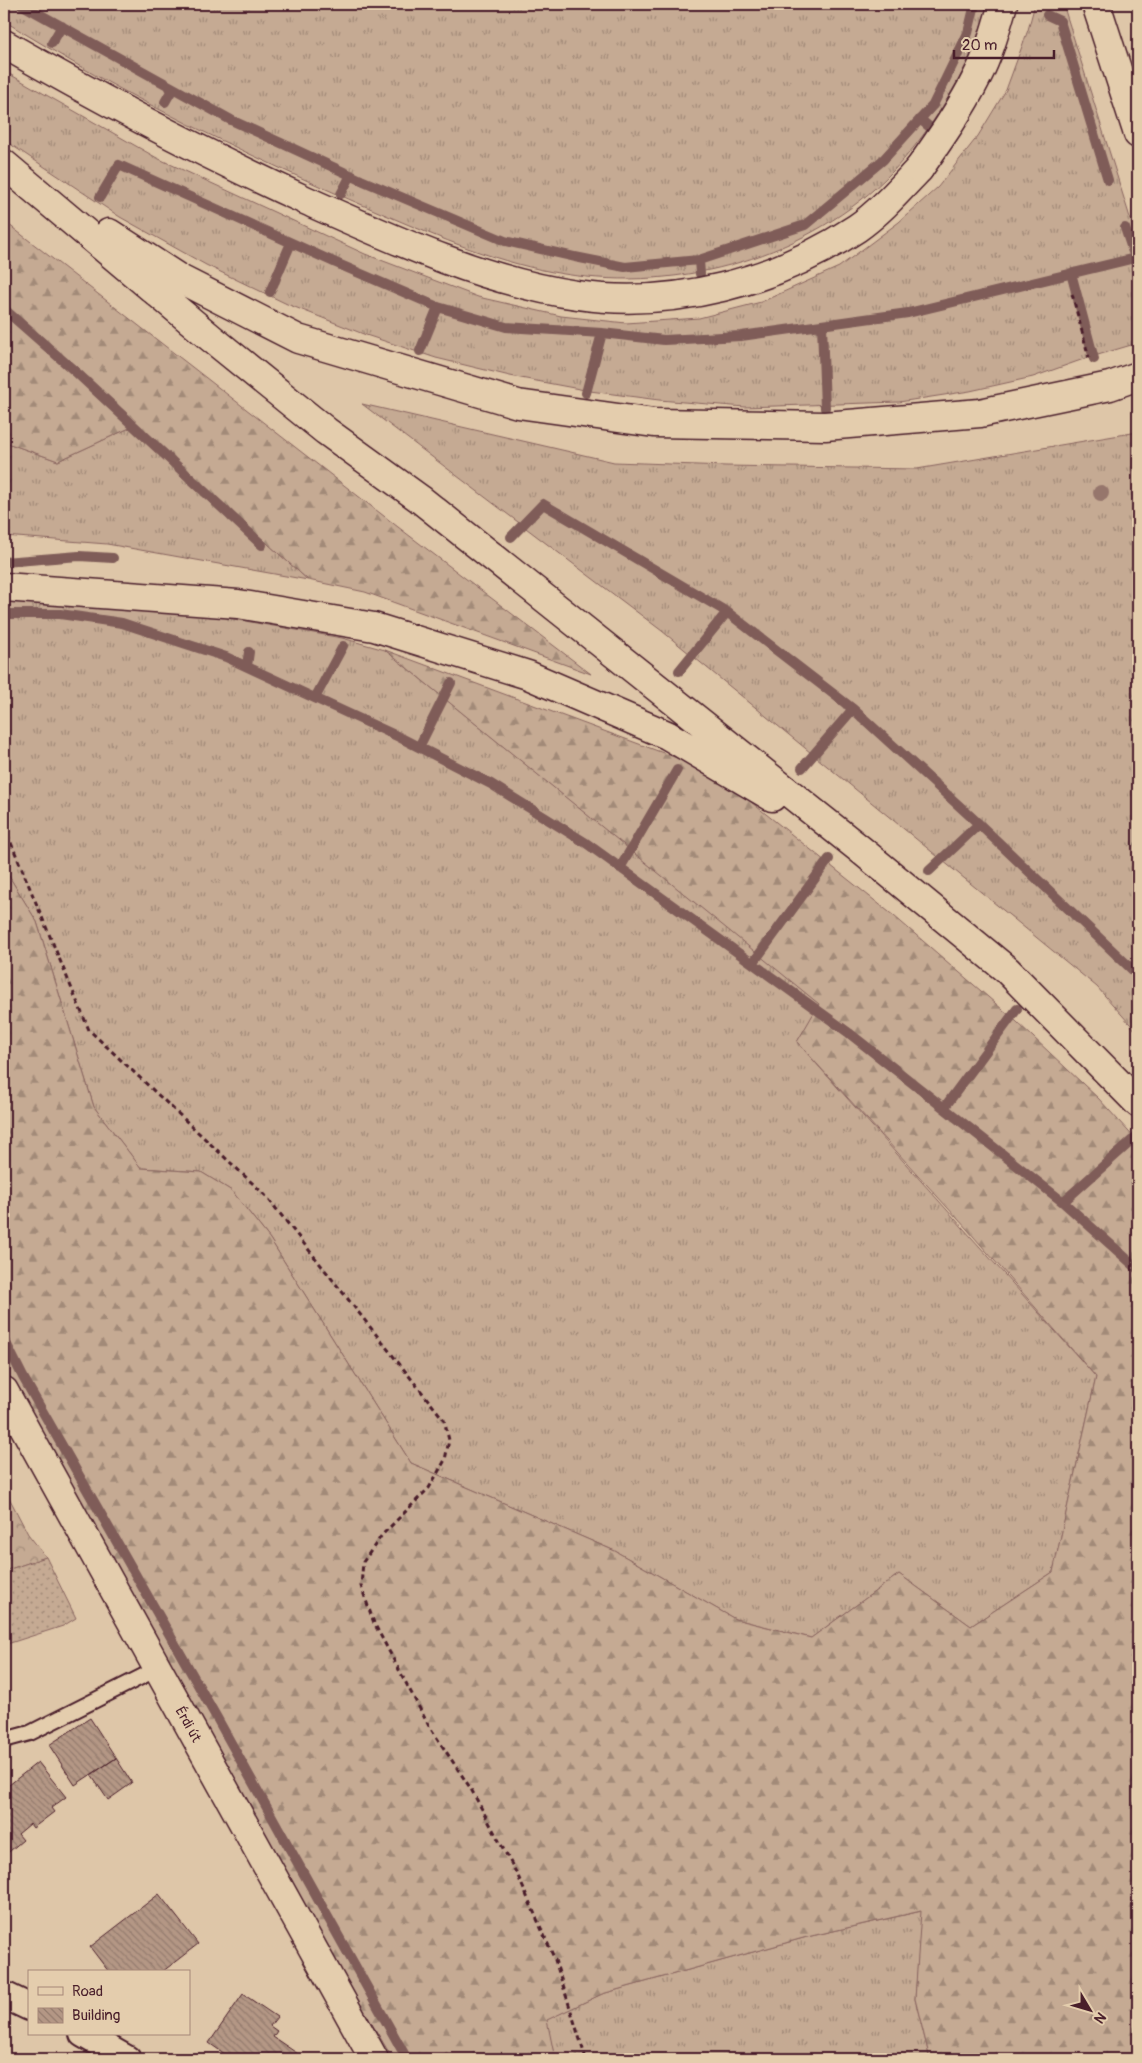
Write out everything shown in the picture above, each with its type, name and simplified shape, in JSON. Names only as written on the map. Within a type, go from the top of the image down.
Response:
[{"type":"main road","points":[[4,44],[90,93],[201,151],[338,215],[461,265],[538,287],[575,295],[635,299],[668,296],[730,286],[796,262],[858,227],[888,201],[919,169],[948,127],[977,77],[995,33],[1003,4]]},
{"type":"main road","points":[[1096,4],[1138,134]]},
{"type":"main road","points":[[4,164],[180,279],[298,339],[518,404],[654,423],[825,426],[980,413],[1110,386],[1138,376]]},
{"type":"main road","points":[[4,164],[211,338],[326,431],[420,499],[861,850],[1006,970],[1138,1103]]},
{"type":"main road","points":[[4,587],[238,604],[374,627],[528,675],[667,735],[861,850]]},
{"type":"main road","name":"Érdi út","points":[[4,1391],[374,2059]]},
{"type":"street","points":[[4,1995],[28,2007]]},
{"type":"street","points":[[87,2036],[127,2059]]},
{"type":"lane","points":[[4,1740],[30,1733],[157,1669]]},
{"type":"path","points":[[1072,294],[1089,359]]},
{"type":"path","points":[[4,826],[88,1030],[266,1196],[444,1420],[449,1440],[445,1460],[429,1488],[382,1535],[363,1562],[360,1586],[374,1623],[424,1717],[471,1789],[518,1876],[555,1960],[586,2059]]},
{"type":"green space","points":[[4,4],[988,4],[970,58],[943,106],[904,159],[860,201],[823,226],[783,246],[741,262],[697,272],[653,278],[608,279],[540,270],[494,257],[425,232],[284,170],[110,84],[64,57],[4,21]]},
{"type":"green space","points":[[1035,4],[1063,4],[1138,243],[1138,343],[1033,377],[970,391],[899,402],[745,407],[659,400],[590,391],[510,376],[436,358],[366,335],[287,304],[206,265],[120,217],[4,140],[4,71],[157,158],[365,254],[478,297],[561,316],[626,323],[699,318],[761,302],[839,267],[899,222],[938,187],[978,136],[1006,90],[1028,30]]},
{"type":"green space","points":[[4,221],[398,527],[591,674],[365,592],[308,580],[136,425],[58,461],[10,444],[4,438]]},
{"type":"green space","points":[[362,404],[614,462],[917,469],[1138,432],[1138,1033],[1097,987],[662,631]]},
{"type":"green space","points":[[136,425],[308,580],[107,544],[4,536],[4,438],[10,444],[58,461]]},
{"type":"green space","points":[[4,593],[113,598],[342,638],[385,650],[820,1004],[797,1042],[1096,1377],[1053,1572],[971,1626],[899,1574],[811,1638],[735,1619],[615,1551],[411,1463],[270,1239],[232,1191],[201,1172],[141,1168],[94,1107],[37,922],[4,868]]},
{"type":"green space","points":[[385,650],[712,771],[894,916],[1017,1022],[1099,1099],[1138,1142],[1138,2059],[930,2059],[915,1999],[921,1911],[807,1937],[602,1994],[547,2020],[555,2059],[393,2059],[354,1994],[10,1378],[4,1365],[4,868],[37,922],[94,1107],[141,1168],[201,1172],[232,1191],[270,1239],[411,1463],[615,1551],[735,1619],[811,1638],[899,1574],[971,1626],[1053,1572],[1096,1377],[967,1229],[797,1042],[819,1004]]},
{"type":"green space","points":[[4,1488],[28,1534],[46,1557],[4,1571]]},
{"type":"green space","points":[[46,1557],[76,1618],[63,1626],[4,1645],[4,1571]]},
{"type":"green space","points":[[922,1911],[915,1999],[930,2059],[555,2059],[546,2020],[602,1994],[807,1937]]},
{"type":"building","points":[[90,1718],[116,1758],[75,1785],[49,1745]]},
{"type":"building","points":[[116,1758],[132,1783],[108,1800],[91,1775]]},
{"type":"building","points":[[38,1762],[66,1797],[51,1808],[54,1812],[33,1828],[30,1824],[18,1834],[23,1840],[4,1856],[4,1789]]},
{"type":"building","points":[[159,1894],[198,1944],[165,1970],[107,1970],[90,1947]]},
{"type":"building","points":[[243,1994],[277,2017],[270,2026],[277,2031],[273,2037],[303,2059],[232,2059],[209,2043]]},
{"type":"waterway","points":[[21,4],[231,120],[361,180],[505,241],[625,267],[699,260],[805,225],[883,160],[933,105],[968,33],[975,4]]},
{"type":"waterway","points":[[1047,15],[1060,21],[1108,180]]},
{"type":"waterway","points":[[52,43],[62,26]]},
{"type":"waterway","points":[[165,102],[173,88]]},
{"type":"waterway","points":[[920,119],[933,130]]},
{"type":"waterway","points":[[100,197],[119,165],[438,307],[506,327],[602,333]]},
{"type":"waterway","points":[[341,194],[351,175]]},
{"type":"waterway","points":[[1125,228],[1138,267]]},
{"type":"waterway","points":[[270,292],[291,243]]},
{"type":"waterway","points":[[586,393],[602,333],[664,340],[741,336],[908,313],[1135,258]]},
{"type":"waterway","points":[[699,260],[700,274]]},
{"type":"waterway","points":[[1071,273],[1094,359]]},
{"type":"waterway","points":[[420,351],[438,307]]},
{"type":"waterway","points":[[4,309],[78,374],[262,545]]},
{"type":"waterway","points":[[822,325],[825,408]]},
{"type":"waterway","points":[[511,537],[543,504],[727,612],[853,709],[979,824],[1138,975]]},
{"type":"waterway","points":[[4,562],[79,556],[113,558]]},
{"type":"waterway","points":[[679,671],[727,612]]},
{"type":"waterway","points":[[4,614],[60,614],[122,623],[226,657],[399,737],[491,784],[586,843],[849,1033],[1063,1202],[1138,1269]]},
{"type":"waterway","points":[[315,698],[343,646]]},
{"type":"waterway","points":[[247,666],[249,652]]},
{"type":"waterway","points":[[419,747],[451,683]]},
{"type":"waterway","points":[[802,768],[853,709]]},
{"type":"waterway","points":[[620,868],[677,770]]},
{"type":"waterway","points":[[929,871],[979,824]]},
{"type":"waterway","points":[[753,963],[829,859]]},
{"type":"waterway","points":[[944,1108],[1017,1009]]},
{"type":"waterway","points":[[1063,1202],[1138,1135]]},
{"type":"waterway","points":[[4,1339],[23,1377],[217,1718],[407,2059]]}]
